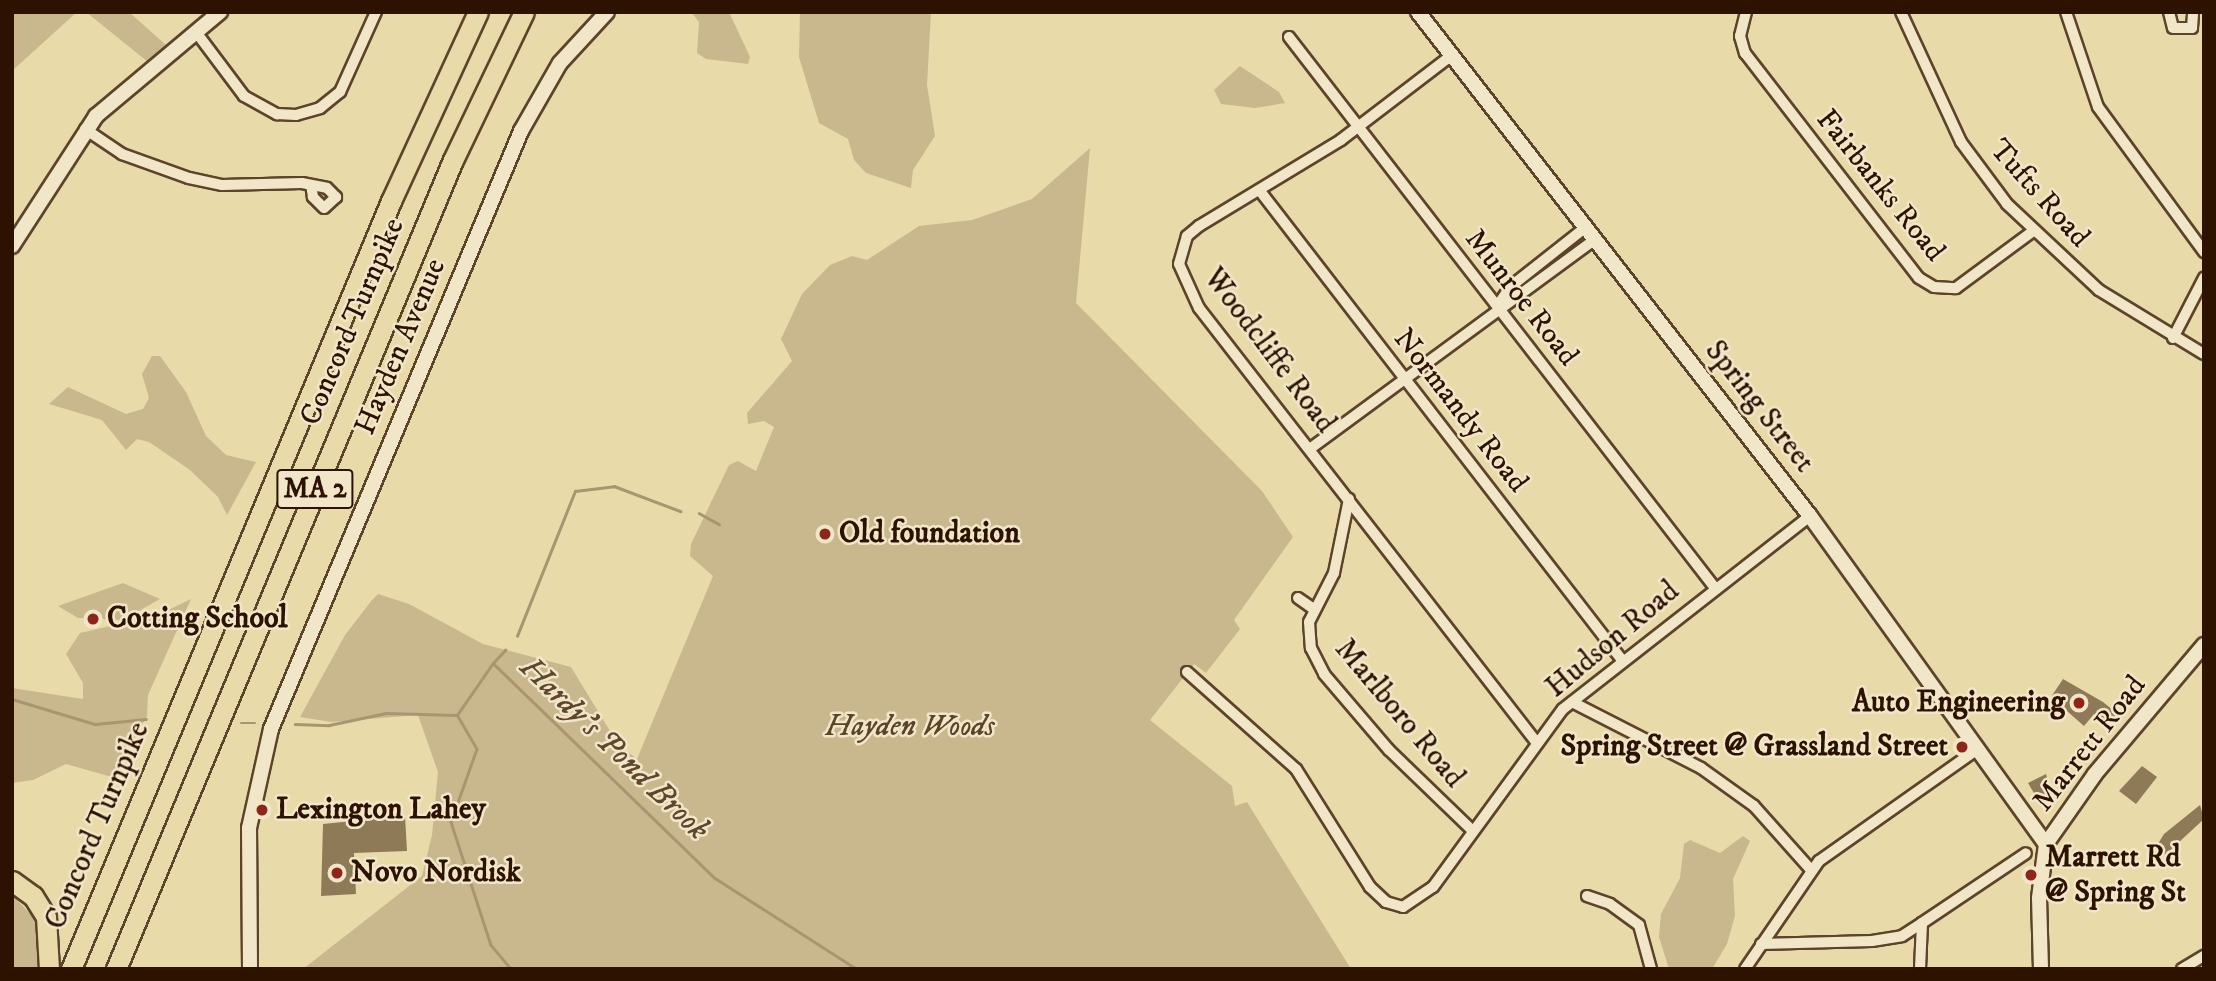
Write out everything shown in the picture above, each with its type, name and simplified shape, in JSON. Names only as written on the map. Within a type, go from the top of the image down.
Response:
[{"type":"highway","name":"Concord Turnpike","points":[[71,969],[391,201],[478,12]]},
{"type":"highway","name":"Concord Turnpike","points":[[116,969],[453,160],[524,12]]},
{"type":"highway","points":[[12,881],[33,896],[46,916],[50,969]]},
{"type":"main road","points":[[12,246],[85,130],[220,12]]},
{"type":"main road","name":"Hayden Avenue","points":[[250,969],[248,828],[271,729],[521,131],[560,63],[607,12]]},
{"type":"main road","name":"Spring Street","points":[[1418,12],[1810,516],[2046,844]]},
{"type":"main road","name":"Marrett Road","points":[[2041,969],[2039,898],[2046,844],[2095,774],[2204,645]]},
{"type":"street","points":[[196,32],[244,96],[277,114],[296,115],[320,108],[340,92],[376,12]]},
{"type":"street","name":"Fairbanks Road","points":[[1746,12],[1740,36],[1745,53],[1919,278],[1934,287],[1956,288],[2033,231]]},
{"type":"street","name":"Tufts Road","points":[[1900,12],[1961,142],[2033,231],[2099,290],[2204,354]]},
{"type":"street","points":[[2066,12],[2098,107],[2204,253]]},
{"type":"street","points":[[2169,12],[2173,28],[2192,28],[2204,35]]},
{"type":"street","points":[[2192,28],[2193,12]]},
{"type":"street","name":"Munroe Road","points":[[1289,37],[1715,588]]},
{"type":"street","name":"Woodcliffe Road","points":[[1452,55],[1358,128],[1187,236],[1179,264],[1199,308],[1311,448],[1537,743]]},
{"type":"street","points":[[85,130],[122,154],[189,178],[222,185],[311,185]]},
{"type":"street","name":"Normandy Road","points":[[1260,191],[1622,660]]},
{"type":"street","points":[[1497,307],[1510,287],[1586,227]]},
{"type":"street","points":[[1311,448],[1497,307],[1526,293],[1596,239]]},
{"type":"street","points":[[2174,338],[2204,278]]},
{"type":"street","name":"Marlboro Road","points":[[1349,499],[1334,573],[1314,609],[1308,629],[1311,648],[1324,674],[1424,786],[1474,831]]},
{"type":"street","name":"Hudson Road","points":[[1187,672],[1296,769],[1370,887],[1386,902],[1403,906],[1423,896],[1537,743],[1572,702],[1622,660],[1810,516]]},
{"type":"street","points":[[1298,598],[1314,609]]},
{"type":"street","points":[[1572,702],[1701,768],[1754,806],[1811,870]]},
{"type":"street","points":[[1745,969],[1811,870],[1837,845],[1978,750]]},
{"type":"street","points":[[1761,944],[1872,941],[1902,936],[2026,853]]},
{"type":"street","points":[[1587,896],[1611,904],[1639,925],[1651,969]]},
{"type":"street","points":[[1920,969],[1922,923]]},
{"type":"street","points":[[2182,969],[2204,956]]},
{"type":"green space","points":[[12,12],[77,12],[12,71]]},
{"type":"green space","points":[[86,12],[129,12],[167,46],[148,62]]},
{"type":"green space","points":[[691,12],[729,12],[750,57],[748,64],[706,59],[697,53],[699,22]]},
{"type":"green space","points":[[800,12],[931,12],[927,85],[935,136],[913,170],[911,188],[866,173],[854,160],[848,139],[819,123],[799,57]]},
{"type":"green space","points":[[1240,66],[1279,92],[1285,103],[1255,108],[1221,104],[1214,90]]},
{"type":"green space","name":"Hayden Woods","points":[[1090,148],[1076,303],[1262,491],[1293,537],[1234,620],[1240,629],[1206,673],[1194,664],[1150,720],[1232,786],[1235,806],[1247,802],[1351,969],[303,969],[422,876],[432,835],[438,772],[418,715],[331,722],[300,717],[345,635],[372,600],[378,594],[409,604],[483,644],[571,667],[618,744],[637,759],[713,576],[690,556],[691,544],[729,465],[738,461],[756,471],[774,427],[764,421],[748,424],[747,413],[792,361],[781,339],[802,294],[830,265],[852,256],[867,260],[919,226],[972,220],[1032,199]]},
{"type":"green space","points":[[152,356],[160,356],[186,392],[206,436],[226,455],[256,462],[227,515],[218,497],[190,470],[149,442],[137,439],[126,450],[102,420],[49,404],[68,387],[126,414],[143,409],[149,398],[142,374]]},
{"type":"green space","points":[[123,583],[160,599],[123,620],[78,618],[58,606]]},
{"type":"green space","points":[[191,599],[148,695],[147,716],[112,777],[66,764],[33,780],[12,783],[12,688],[83,699],[83,683],[66,654],[80,633],[158,615]]},
{"type":"green space","points":[[1743,836],[1750,841],[1733,879],[1735,916],[1727,944],[1712,969],[1669,969],[1659,937],[1661,914],[1680,878],[1684,844],[1690,840],[1720,853]]},
{"type":"green space","points":[[12,895],[38,922],[42,954],[38,969],[12,969]]},
{"type":"building","name":"Auto Engineering","points":[[2063,679],[2118,714],[2106,724],[2094,714],[2084,726],[2051,697]]},
{"type":"building","points":[[2142,766],[2157,777],[2136,804],[2119,791]]},
{"type":"building","points":[[2046,774],[2052,796],[2038,800],[2028,783]]},
{"type":"building","points":[[2200,805],[2204,819],[2165,855],[2156,847],[2164,834]]},
{"type":"building","name":"Novo Nordisk","points":[[405,816],[407,851],[354,853],[356,894],[321,896],[323,824]]},
{"type":"waterway","points":[[517,636],[575,491],[614,486],[680,511]]},
{"type":"waterway","points":[[699,513],[719,524]]},
{"type":"waterway","points":[[493,663],[505,650]]},
{"type":"waterway","name":"Hardy's Pond Brook","points":[[295,724],[329,725],[386,713],[457,715],[493,663],[715,878],[857,969]]},
{"type":"waterway","points":[[12,699],[95,724],[146,719]]},
{"type":"waterway","points":[[458,716],[477,749],[451,822],[491,945],[511,969]]},
{"type":"waterway","points":[[241,723],[255,723]]},
{"type":"place","name":"Old foundation","points":[[825,534]]},
{"type":"place","name":"Cotting School","points":[[93,619]]},
{"type":"place","name":"Auto Engineering","points":[[2079,703]]},
{"type":"place","name":"Spring Street @ Grassland Street","points":[[1962,747]]},
{"type":"place","name":"Lexington Lahey","points":[[262,810]]},
{"type":"place","name":"Novo Nordisk","points":[[337,873]]},
{"type":"place","name":"Marrett Rd @ Spring St","points":[[2031,875]]}]
